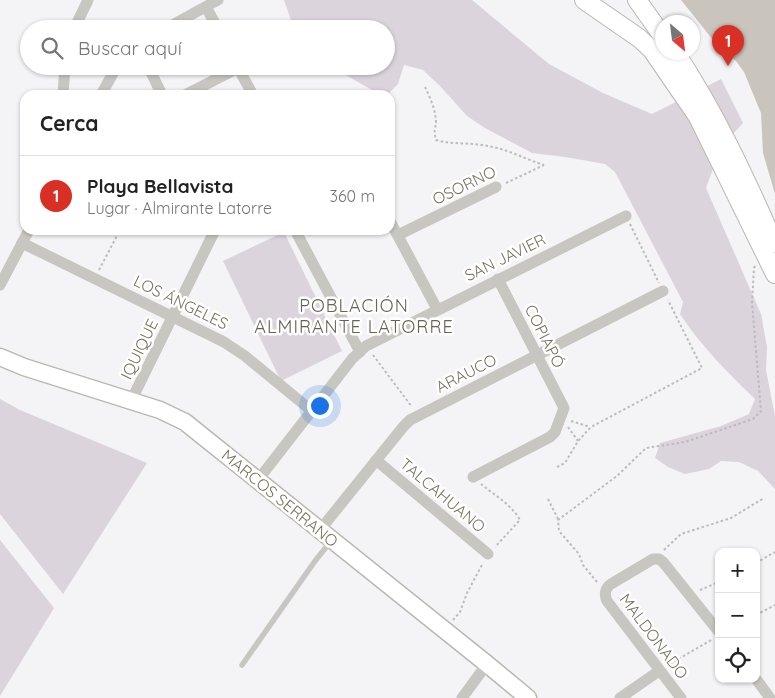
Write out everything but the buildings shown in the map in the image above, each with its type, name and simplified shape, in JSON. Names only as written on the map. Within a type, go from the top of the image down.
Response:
[{"type":"main road","points":[[584,0],[604,7],[652,50],[698,117],[772,259]]},
{"type":"main road","points":[[637,0],[655,25]]},
{"type":"main road","points":[[680,60],[698,87],[737,161],[772,259]]},
{"type":"street","points":[[78,20],[88,0]]},
{"type":"street","points":[[181,20],[218,0]]},
{"type":"street","points":[[206,6],[213,20]]},
{"type":"street","points":[[63,90],[64,75]]},
{"type":"street","points":[[104,90],[112,75]]},
{"type":"street","points":[[152,75],[160,90]]},
{"type":"street","points":[[194,90],[223,75]]},
{"type":"street","points":[[242,75],[250,90]]},
{"type":"street","name":"OSORNO","points":[[398,235],[496,187]]},
{"type":"street","name":"SAN JAVIER","points":[[258,480],[363,349],[437,309],[626,216]]},
{"type":"street","points":[[395,230],[437,309]]},
{"type":"street","points":[[0,285],[26,235]]},
{"type":"street","name":"IQUIQUE","points":[[132,401],[212,235]]},
{"type":"street","points":[[298,235],[363,349]]},
{"type":"street","name":"LOS ÁNGELES","points":[[22,243],[231,346],[312,411]]},
{"type":"street","name":"COPIAPÓ","points":[[498,279],[537,355],[562,413]]},
{"type":"street","name":"ARAUCO","points":[[326,534],[376,460],[403,427],[418,415],[663,291]]},
{"type":"street","name":"MARCOS SERRANO","points":[[0,357],[30,369],[168,413],[185,422],[528,698]]},
{"type":"street","points":[[473,477],[550,438],[555,432],[562,413]]},
{"type":"street","name":"TALCAHUANO","points":[[376,460],[488,554]]},
{"type":"street","points":[[605,592],[610,584],[656,558],[664,562],[715,629]]},
{"type":"street","name":"MALDONADO","points":[[605,592],[607,601],[681,698]]},
{"type":"street","points":[[462,698],[487,664]]},
{"type":"street","points":[[620,698],[659,670]]},
{"type":"street","points":[[759,683],[770,698]]},
{"type":"lane","points":[[242,665],[315,561],[326,534]]},
{"type":"path","name":"OSORNO","points":[[425,88],[429,94],[436,121],[434,132],[436,140],[447,143],[470,143],[489,146],[544,165],[496,187]]},
{"type":"path","points":[[556,467],[565,462],[578,441],[590,427],[702,368],[626,216]]},
{"type":"path","points":[[94,278],[117,235]]},
{"type":"path","points":[[558,520],[617,476],[646,448],[685,442],[753,419],[761,411],[752,303],[754,268],[772,259]]},
{"type":"path","points":[[363,349],[418,415]]},
{"type":"path","points":[[562,413],[590,427]]},
{"type":"path","points":[[562,413],[578,441]]},
{"type":"path","points":[[656,558],[681,534],[731,518],[764,498]]},
{"type":"path","points":[[548,499],[558,520],[559,531],[580,554],[582,565],[605,592]]},
{"type":"path","points":[[760,561],[775,552]]},
{"type":"path","points":[[689,595],[715,584]]},
{"type":"path","points":[[760,613],[775,605]]},
{"type":"path","points":[[659,670],[715,636]]},
{"type":"shaded area","points":[[284,0],[472,0],[549,64],[603,93],[652,114],[721,79],[743,123],[721,147],[706,188],[761,314],[767,347],[766,370],[775,416],[775,489],[758,471],[739,462],[721,461],[709,469],[685,474],[668,467],[655,458],[660,443],[721,426],[749,414],[755,399],[706,348],[680,314],[683,302],[615,172],[605,164],[532,153],[485,128],[467,116],[423,70],[404,65],[398,84],[392,90],[372,90],[346,75],[395,75],[395,20],[291,20]]},
{"type":"shaded area","points":[[681,0],[775,0],[775,194],[763,153],[761,113],[744,72],[736,61],[713,40],[700,24],[700,15],[693,15]]},
{"type":"shaded area","points":[[278,235],[285,235],[342,351],[281,381],[223,261]]},
{"type":"shaded area","points":[[0,399],[20,410],[147,463],[63,594],[0,514]]},
{"type":"shaded area","points":[[0,540],[54,608],[0,696]]},
{"type":"place","name":"Playa Bellavista","points":[[728,66]]},
{"type":"district","name":"POBLACIÓN ALMIRANTE LATORRE","points":[[354,315]]}]
